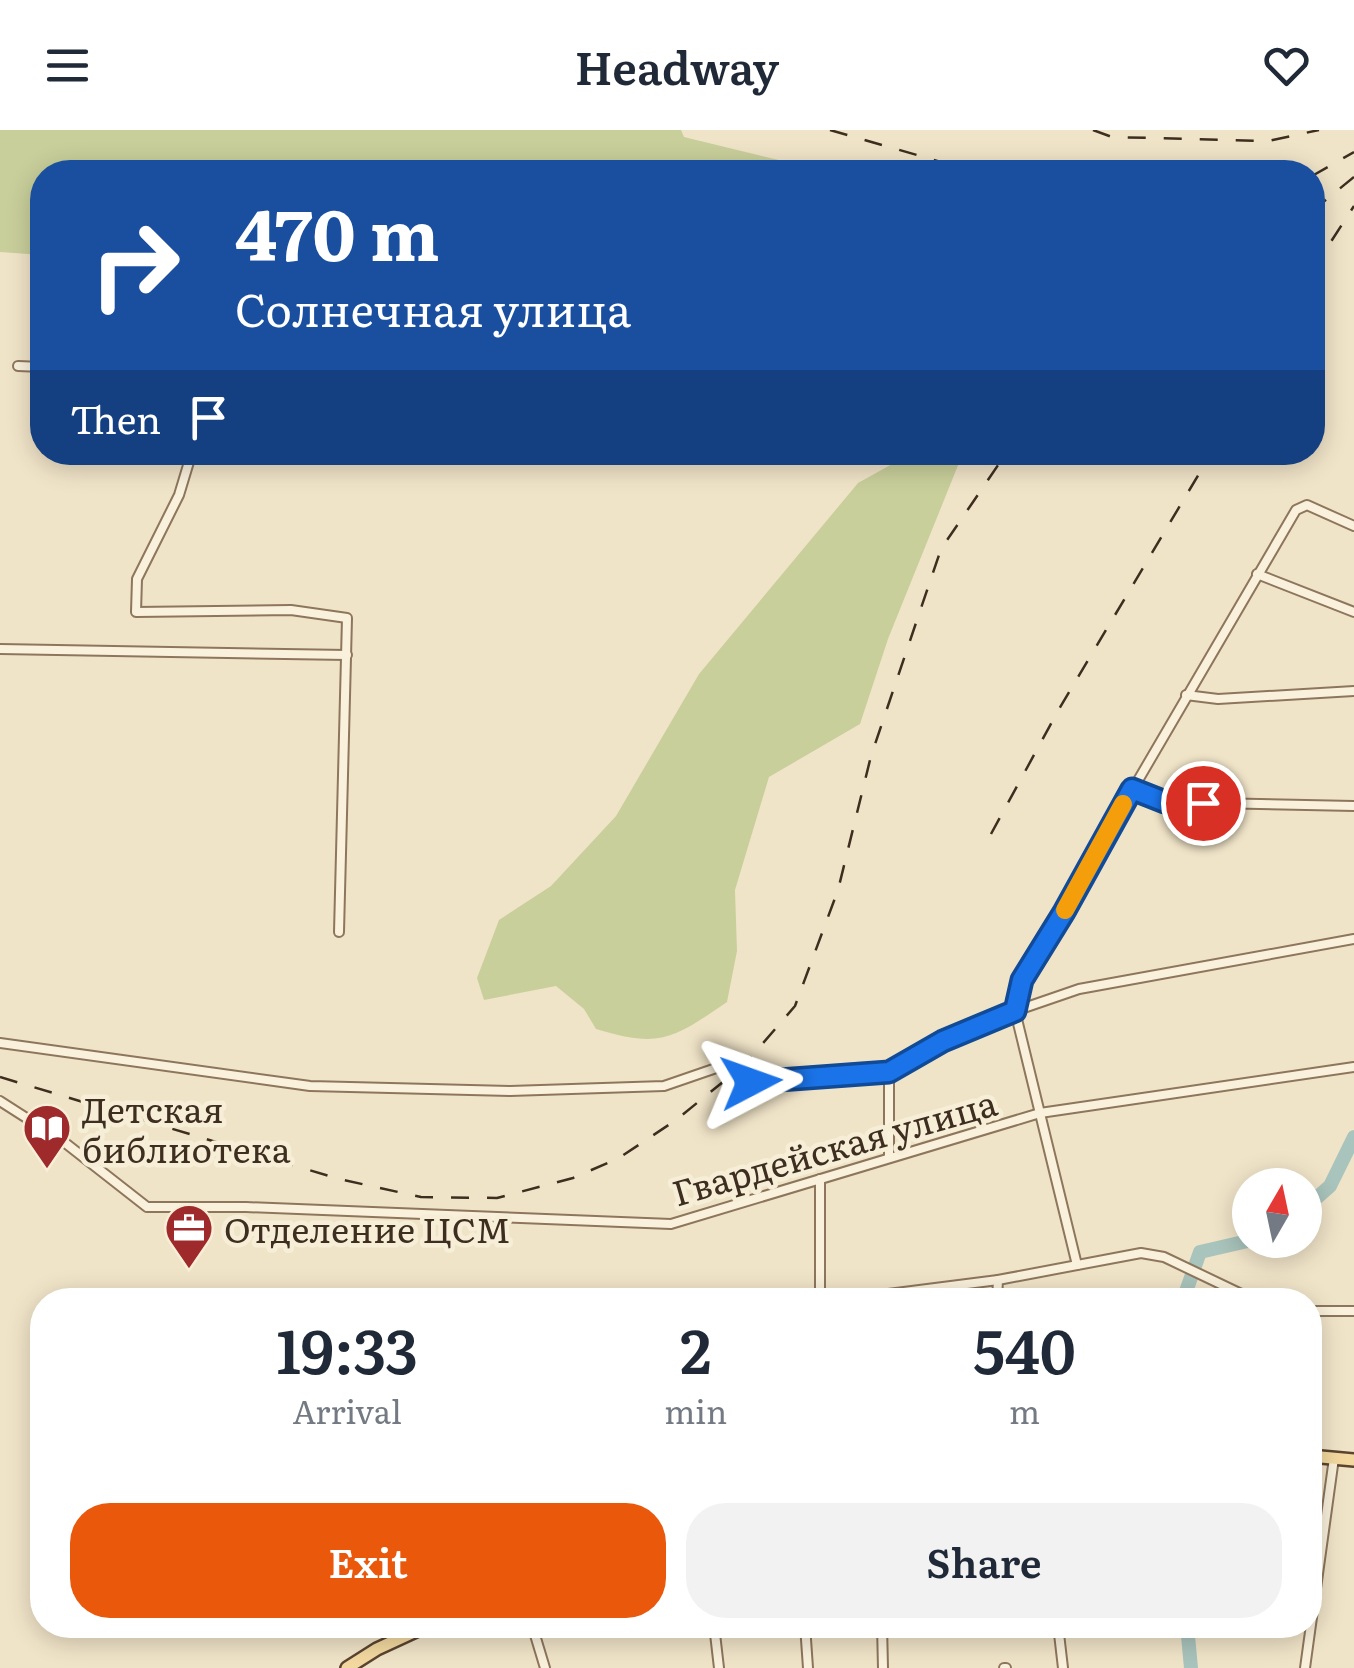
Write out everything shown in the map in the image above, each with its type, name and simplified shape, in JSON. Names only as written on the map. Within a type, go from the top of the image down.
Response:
[{"type":"main road","points":[[1322,1457],[1354,1460]]},
{"type":"main road","points":[[347,1668],[399,1638]]},
{"type":"street","points":[[18,366],[30,366]]},
{"type":"street","points":[[188,465],[179,496],[137,579],[136,612],[292,610],[348,618],[340,932]]},
{"type":"street","points":[[1078,1265],[1015,1011],[1022,980],[1186,694],[1301,506],[1307,505],[1354,526]]},
{"type":"street","points":[[1257,574],[1354,612]]},
{"type":"street","points":[[0,649],[347,654]]},
{"type":"street","points":[[1186,694],[1218,699],[1354,690]]},
{"type":"street","points":[[1132,789],[1165,802],[1354,806]]},
{"type":"street","points":[[751,1082],[889,1072],[943,1041],[1079,989],[1354,938]]},
{"type":"street","points":[[0,1043],[310,1086],[510,1091],[664,1086],[725,1065]]},
{"type":"street","name":"Гвардейская улица","points":[[0,1101],[64,1142],[147,1207],[246,1207],[672,1224],[1040,1113],[1354,1067]]},
{"type":"street","points":[[889,1072],[889,1157]]},
{"type":"street","points":[[820,1178],[820,1288]]},
{"type":"street","points":[[936,1288],[1141,1253],[1164,1257],[1229,1288]]},
{"type":"street","points":[[998,1280],[998,1288]]},
{"type":"street","points":[[1322,1311],[1354,1311]]},
{"type":"street","points":[[1322,1545],[1334,1458]]},
{"type":"street","points":[[536,1638],[544,1668]]},
{"type":"street","points":[[715,1638],[718,1668]]},
{"type":"street","points":[[806,1638],[808,1668]]},
{"type":"street","points":[[882,1638],[883,1668]]},
{"type":"street","points":[[1060,1638],[1063,1668]]},
{"type":"street","points":[[1305,1668],[1309,1638]]},
{"type":"green space","points":[[0,130],[681,130],[684,137],[779,160],[30,160],[30,254],[0,252]]},
{"type":"green space","points":[[890,465],[958,465],[888,639],[860,724],[769,777],[735,890],[737,951],[727,1002],[679,1032],[652,1039],[596,1029],[584,1009],[556,986],[484,1000],[477,978],[499,920],[551,886],[616,816],[699,674],[858,483]]},
{"type":"waterway","points":[[1322,1193],[1330,1186],[1354,1137]]},
{"type":"waterway","points":[[1187,1288],[1200,1252],[1232,1245]]},
{"type":"waterway","points":[[1188,1638],[1191,1668]]},
{"type":"railway","points":[[830,130],[934,160]]},
{"type":"railway","points":[[1093,130],[1112,137],[1268,141],[1319,130]]},
{"type":"railway","points":[[1325,169],[1354,152]]},
{"type":"railway","points":[[1325,200],[1354,177]]},
{"type":"railway","points":[[1325,251],[1354,206]]},
{"type":"railway","points":[[0,1077],[339,1179],[421,1197],[497,1198],[573,1178],[619,1158],[676,1120],[745,1064],[795,1006],[838,890],[871,756],[941,549],[998,465]]},
{"type":"railway","points":[[991,834],[1059,709],[1204,465]]},
{"type":"slow traffic","points":[[1065,910],[1123,804]]},
{"type":"place","name":"Детская библиотека","points":[[47,1170]]},
{"type":"place","name":"Отделение ЦСМ","points":[[189,1270]]},
{"type":"route","points":[[751,1082],[889,1072],[943,1041],[1015,1011],[1022,980],[1132,789],[1165,802],[1203,803]]}]
